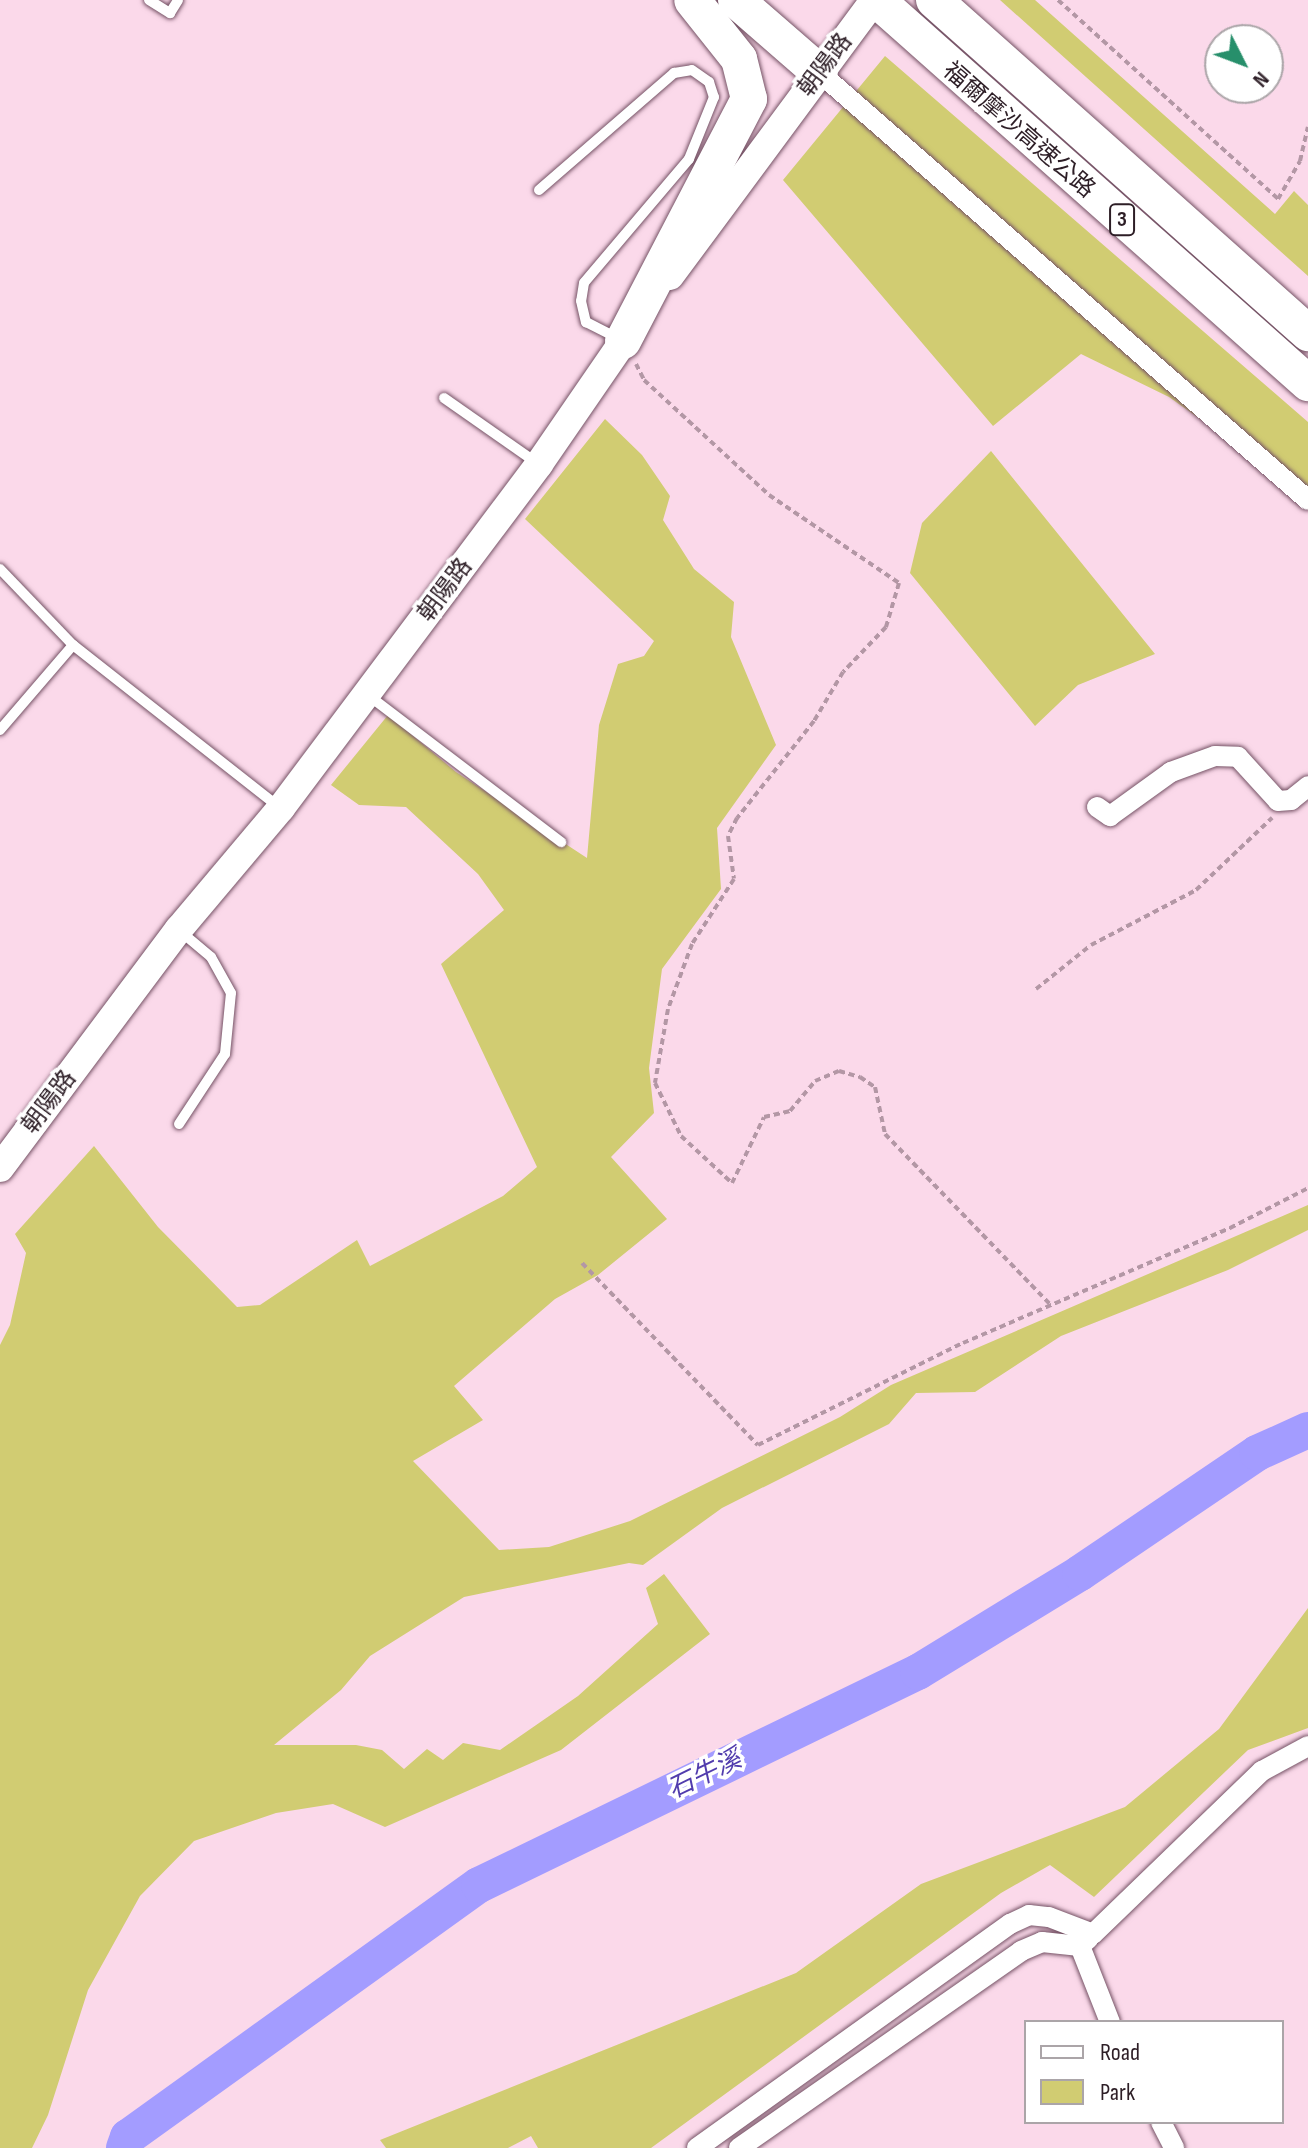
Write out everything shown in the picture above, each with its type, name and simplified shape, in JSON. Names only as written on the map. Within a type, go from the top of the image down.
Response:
[{"type":"highway","points":[[623,341],[749,99],[739,59],[692,0]]},
{"type":"highway","points":[[736,0],[820,73]]},
{"type":"highway","name":"福爾摩沙高速公路","points":[[876,0],[936,58],[1308,383]]},
{"type":"highway","name":"福爾摩沙高速公路","points":[[934,0],[1308,333]]},
{"type":"main road","name":"朝陽路","points":[[8,1151],[179,929],[281,808],[367,694],[539,464],[623,341],[876,0]]},
{"type":"street","points":[[820,73],[1308,500]]},
{"type":"street","points":[[1097,807],[1110,816],[1171,772],[1215,756],[1238,757],[1278,801],[1291,800],[1308,786]]},
{"type":"street","points":[[739,2148],[1021,1951],[1042,1942],[1086,1940],[1262,1771],[1308,1746]]},
{"type":"street","points":[[697,2148],[1010,1924],[1029,1915],[1049,1917],[1086,1940],[1109,2020]]},
{"type":"street","points":[[1162,2124],[1174,2148]]},
{"type":"lane","points":[[149,0],[170,13],[178,0]]},
{"type":"lane","points":[[539,190],[674,73],[692,70],[709,82],[714,97],[689,159],[584,283],[581,301],[586,322],[623,341]]},
{"type":"lane","points":[[444,398],[539,464]]},
{"type":"lane","points":[[0,569],[73,645],[281,808]]},
{"type":"lane","points":[[0,730],[73,645]]},
{"type":"lane","points":[[367,694],[561,842]]},
{"type":"lane","points":[[179,929],[211,957],[231,993],[225,1054],[179,1124]]},
{"type":"path","points":[[1058,0],[1278,199],[1300,161],[1308,127]]},
{"type":"path","points":[[623,341],[644,380],[769,495],[899,583],[886,627],[843,672],[814,721],[737,818],[728,836],[734,879],[692,944],[668,1009],[655,1083],[681,1136],[732,1183],[764,1117],[790,1111],[815,1081],[839,1071],[860,1077],[875,1087],[885,1134],[1050,1304]]},
{"type":"path","points":[[1036,989],[1091,945],[1196,890],[1291,800]]},
{"type":"path","points":[[582,1263],[758,1445],[1050,1304],[1230,1228],[1308,1188]]},
{"type":"green space","points":[[1000,0],[1035,0],[1275,214],[1294,191],[1308,205],[1308,276]]},
{"type":"green space","points":[[885,56],[1308,422],[1308,496],[1169,397],[1081,354],[993,426],[783,180]]},
{"type":"green space","points":[[605,419],[642,455],[670,496],[663,520],[694,569],[734,602],[731,637],[776,745],[717,828],[721,889],[662,969],[649,1068],[654,1113],[611,1157],[667,1219],[598,1275],[555,1299],[454,1386],[483,1420],[413,1461],[499,1550],[549,1547],[630,1521],[840,1417],[891,1385],[1308,1205],[1308,1230],[1228,1270],[1061,1336],[975,1392],[916,1393],[889,1424],[722,1508],[643,1565],[629,1563],[464,1597],[370,1656],[341,1690],[274,1745],[356,1745],[382,1750],[404,1769],[427,1749],[443,1760],[463,1743],[500,1750],[578,1696],[658,1624],[646,1588],[664,1574],[710,1634],[561,1750],[385,1827],[333,1804],[276,1813],[194,1841],[140,1896],[88,1990],[48,2115],[32,2148],[0,2148],[0,1345],[10,1325],[26,1253],[15,1234],[94,1146],[158,1227],[237,1307],[260,1305],[357,1240],[370,1266],[503,1196],[537,1167],[441,964],[504,910],[478,874],[406,807],[359,805],[331,785],[388,715],[456,772],[587,858],[599,725],[618,664],[644,656],[654,641],[525,519]]},
{"type":"green space","points":[[991,451],[1155,654],[1078,685],[1035,726],[910,573],[922,523]]},
{"type":"green space","points":[[1308,1608],[1308,1728],[1248,1750],[1094,1897],[1050,1865],[1001,1893],[651,2148],[538,2148],[531,2136],[508,2148],[386,2148],[380,2140],[796,1973],[921,1884],[1125,1807],[1219,1729]]},
{"type":"waterway","name":"石牛溪","points":[[124,2148],[128,2137],[479,1885],[918,1672],[1080,1573],[1257,1453],[1308,1430]]}]
